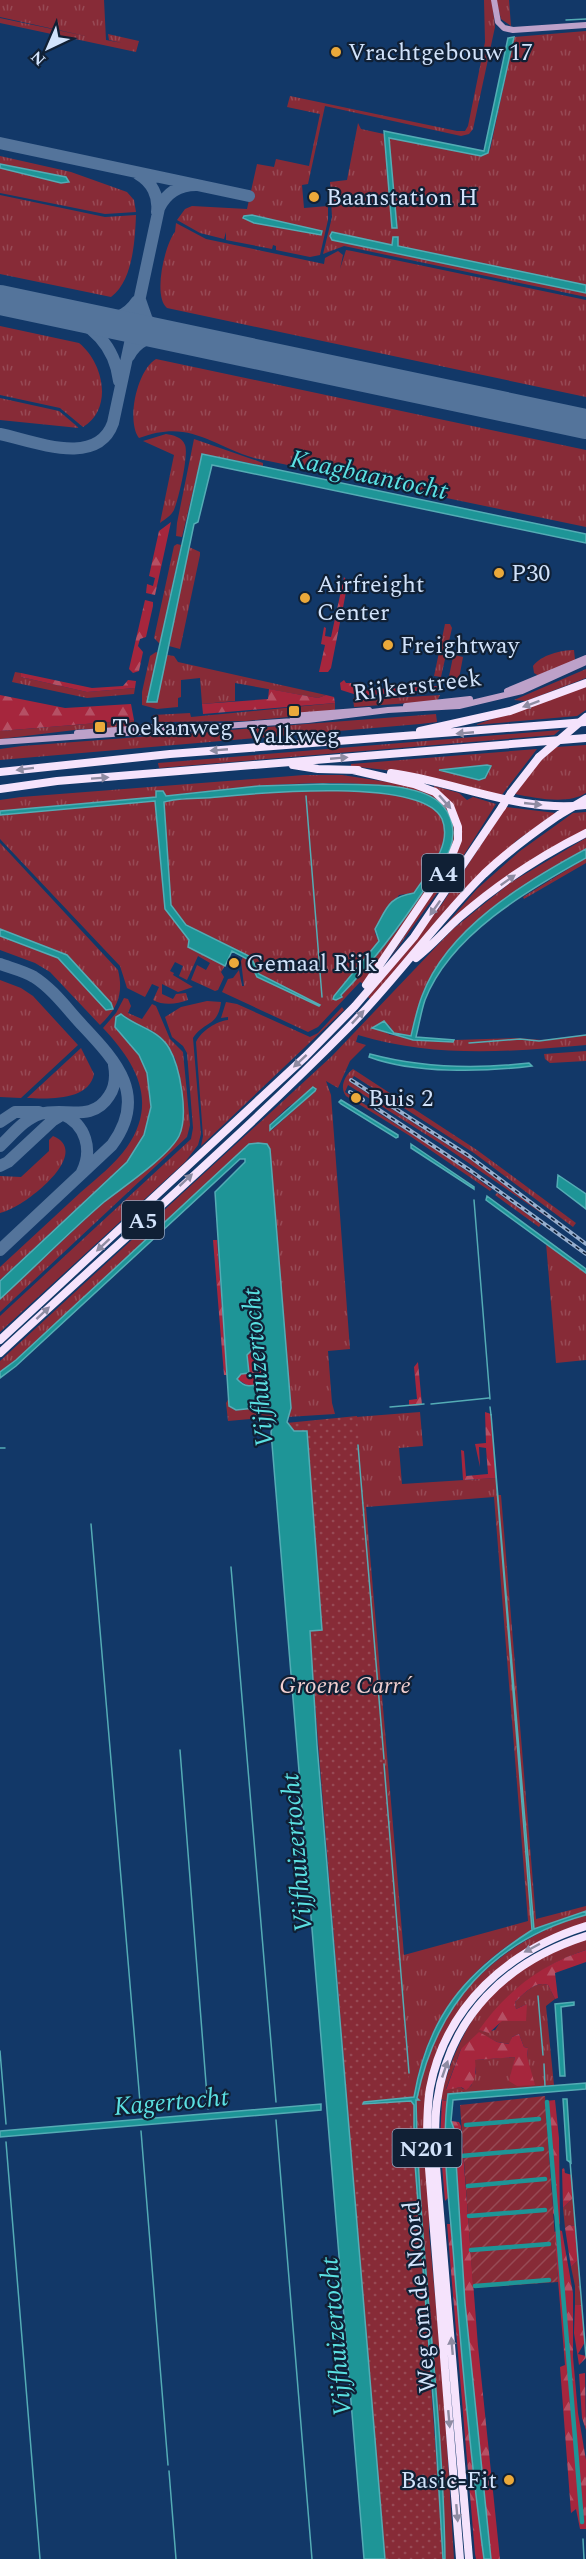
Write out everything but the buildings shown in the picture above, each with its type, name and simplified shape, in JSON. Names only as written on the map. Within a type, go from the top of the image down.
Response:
[{"type":"highway","points":[[382,737],[464,723],[510,711],[586,683]]},
{"type":"highway","name":"A5","points":[[0,1340],[342,1020],[414,937],[511,792],[538,757],[586,717]]},
{"type":"highway","points":[[0,772],[95,761],[586,722]]},
{"type":"highway","name":"A4","points":[[0,789],[57,781],[586,738]]},
{"type":"highway","name":"A4","points":[[281,763],[318,769],[412,776],[517,802],[556,806],[586,805]]},
{"type":"highway","name":"A4","points":[[342,1020],[449,863],[458,840],[455,815],[445,799],[435,792],[414,784],[352,770]]},
{"type":"highway","name":"A5","points":[[0,1353],[312,1063],[399,972],[486,872],[528,837],[586,799]]},
{"type":"highway","name":"A5","points":[[399,972],[498,887],[542,857],[586,833]]},
{"type":"highway","name":"Weg om de Noord","points":[[458,2559],[459,2540],[427,2143],[430,2088],[441,2053],[459,2017],[493,1976],[528,1950],[561,1934],[586,1926]]},
{"type":"highway","name":"Weg om de Noord","points":[[469,2559],[436,2166],[435,2130],[441,2081],[451,2050],[465,2025],[482,2001],[503,1979],[537,1956],[586,1936]]},
{"type":"highway","name":"N201","points":[[467,2519],[473,2559]]},
{"type":"street","points":[[494,0],[496,16],[501,26],[515,30],[586,25]]},
{"type":"street","name":"Rijkerstreek","points":[[0,742],[246,722],[469,700],[508,690],[586,660]]},
{"type":"green space","points":[[0,0],[104,0],[106,40],[122,43],[109,40],[108,34],[139,41],[136,52],[0,23],[0,18],[90,37],[0,17]]},
{"type":"green space","points":[[484,0],[492,0],[495,27],[473,129],[469,134],[461,136],[325,106],[308,184],[302,185],[304,208],[328,206],[328,220],[320,255],[310,257],[276,250],[276,246],[273,245],[272,249],[226,240],[226,232],[224,239],[200,233],[177,220],[185,209],[192,206],[247,209],[257,164],[274,167],[276,159],[309,166],[320,114],[287,107],[290,96],[465,131],[468,126],[485,42]],"holes":[[[251,216],[322,231],[321,235],[254,223],[243,218]]]},
{"type":"green space","points":[[496,0],[509,0],[511,26],[501,19]]},
{"type":"green space","points":[[586,31],[586,285],[398,246],[397,237],[392,245],[332,232],[331,240],[586,293],[586,297],[344,246],[323,254],[332,217],[330,182],[347,180],[358,123],[361,129],[384,134],[392,228],[396,228],[388,137],[481,156],[490,150],[514,37]]},
{"type":"green space","points":[[0,156],[71,172],[127,192],[134,200],[136,212],[105,214],[0,193],[0,168],[62,183],[68,180],[65,177],[0,164]]},
{"type":"green space","points":[[0,195],[105,217],[136,215],[131,259],[124,281],[118,290],[111,297],[0,274]]},
{"type":"green space","points":[[176,223],[206,239],[324,264],[325,258],[338,251],[343,255],[340,269],[346,250],[586,300],[586,397],[167,308],[161,292],[162,269]]},
{"type":"green space","points":[[0,326],[79,343],[87,351],[94,361],[102,385],[99,409],[93,419],[83,427],[60,408],[0,395]]},
{"type":"green space","points":[[156,359],[586,450],[586,527],[254,458],[185,432],[156,433],[139,438],[134,420],[136,396],[144,374]]},
{"type":"green space","points":[[0,398],[59,411],[79,428],[0,420]]},
{"type":"green space","points":[[166,434],[184,442],[186,458],[174,510],[160,523],[174,455],[143,441]]},
{"type":"green space","points":[[194,439],[263,463],[263,466],[202,454],[182,537],[176,536],[177,523]]},
{"type":"green space","points":[[171,522],[155,595],[146,593],[147,584],[153,586],[155,578],[149,576],[159,531]]},
{"type":"green space","points":[[181,545],[160,644],[154,638],[174,546]]},
{"type":"green space","points":[[189,547],[200,552],[200,555],[180,649],[169,646]]},
{"type":"green space","points":[[344,577],[348,582],[331,668],[328,672],[319,672],[325,645],[321,644],[324,627],[326,628],[325,636],[331,637]]},
{"type":"green space","points":[[145,600],[153,602],[153,606],[146,637],[140,639],[138,646],[143,652],[139,671],[133,673],[129,669]]},
{"type":"green space","points":[[445,624],[450,624],[452,628],[441,677],[434,676]]},
{"type":"green space","points":[[574,650],[575,660],[539,676],[534,673],[533,666],[546,656]]},
{"type":"green space","points":[[158,653],[155,702],[167,655],[174,656],[178,662],[326,695],[318,698],[235,683],[235,701],[202,704],[200,678],[181,680],[181,697],[178,698],[178,707],[157,709],[142,705],[142,692],[150,656]]},
{"type":"green space","points":[[455,655],[463,657],[458,684],[448,681]]},
{"type":"green space","points":[[586,669],[586,678],[526,701],[514,700]]},
{"type":"green space","points":[[15,672],[21,673],[21,677],[87,692],[135,688],[134,694],[87,698],[12,682]]},
{"type":"green space","points":[[21,673],[92,688],[123,686],[128,680],[136,681],[135,688],[87,692],[21,677]]},
{"type":"green space","points":[[344,680],[346,683],[353,683],[355,690],[439,686],[439,689],[360,696],[341,690],[340,683]]},
{"type":"green space","points":[[586,686],[586,710],[577,716],[475,725]]},
{"type":"green space","points":[[269,689],[318,698],[326,695],[334,697],[335,703],[203,714],[202,704],[268,699]]},
{"type":"green space","points":[[0,695],[65,708],[131,704],[134,720],[0,731]]},
{"type":"green space","points":[[440,695],[437,701],[354,707],[353,698],[359,700]]},
{"type":"green space","points":[[335,703],[335,709],[331,713],[246,721],[154,722],[153,715],[190,713],[191,717]]},
{"type":"green space","points":[[436,714],[437,722],[420,724],[0,760],[0,749],[22,746]]},
{"type":"green space","points":[[134,720],[134,728],[83,729],[0,739],[0,731]]},
{"type":"green space","points":[[560,730],[554,735],[159,768],[158,763]]},
{"type":"green space","points":[[586,745],[586,793],[561,800],[515,794],[539,762],[556,747]]},
{"type":"green space","points":[[537,749],[501,796],[411,773],[351,766],[351,764]]},
{"type":"green space","points":[[304,775],[342,775],[414,786],[443,800],[457,827],[453,852],[364,984],[360,982],[318,1027],[308,1032],[222,992],[228,979],[233,978],[239,970],[242,986],[244,986],[241,961],[243,957],[249,960],[257,977],[320,1005],[259,974],[251,957],[186,925],[171,905],[163,802],[182,798],[301,791],[373,793],[405,797],[429,806],[442,819],[444,839],[431,868],[414,893],[399,895],[375,933],[379,941],[333,999],[341,996],[397,930],[450,849],[438,801],[412,791],[344,783],[266,786],[166,796],[162,791],[156,791],[156,797],[0,811],[0,800],[21,797]]},
{"type":"green space","points":[[434,786],[459,793],[467,800],[473,797],[496,804],[460,861],[391,957],[450,864],[459,826]]},
{"type":"green space","points":[[155,801],[165,909],[189,940],[188,947],[225,966],[221,972],[224,977],[218,990],[215,991],[191,980],[197,965],[206,970],[210,963],[198,956],[187,980],[179,976],[183,966],[175,962],[170,971],[193,987],[178,992],[162,984],[162,994],[173,999],[176,994],[186,993],[188,1000],[170,1004],[153,1000],[159,987],[152,984],[145,997],[127,988],[120,966],[0,839],[0,815]]},
{"type":"green space","points":[[506,807],[556,813],[516,841],[370,999],[368,997],[442,904]]},
{"type":"green space","points":[[586,812],[586,832],[562,844],[436,936],[477,889],[520,851],[573,813]]},
{"type":"green space","points":[[586,838],[586,849],[514,892],[469,929],[450,949],[434,972],[422,996],[411,1036],[394,1033],[389,1025],[381,1022],[376,1027],[390,1035],[453,1042],[454,1040],[518,1038],[542,1040],[586,1035],[586,1045],[529,1050],[443,1050],[386,1042],[358,1035],[356,1042],[366,1045],[350,1061],[338,1088],[326,1081],[331,1095],[350,1349],[328,1351],[335,1414],[287,1417],[291,1408],[270,1149],[267,1144],[249,1144],[16,1360],[0,1372],[0,1361],[332,1056],[453,929],[510,883]],"holes":[[[316,1089],[272,1130],[270,1124],[288,1107]]]},
{"type":"green space","points":[[0,843],[118,970],[120,986],[118,1000],[111,1013],[100,1025],[50,972],[35,963],[0,950],[0,936],[58,958],[106,1009],[111,1010],[67,955],[0,929]]},
{"type":"green space","points":[[586,858],[586,863],[524,899],[523,897]]},
{"type":"green space","points":[[0,980],[21,988],[33,996],[78,1045],[21,1098],[0,1097]]},
{"type":"green space","points":[[124,998],[128,999],[131,1006],[128,1013],[142,1019],[152,1004],[156,1006],[170,1039],[183,1052],[190,1125],[187,1137],[0,1312],[0,1299],[104,1202],[137,1177],[172,1144],[182,1128],[180,1081],[175,1058],[161,1038],[152,1031],[118,1015],[115,1027],[139,1055],[147,1073],[151,1107],[144,1135],[127,1162],[0,1280],[0,1267],[111,1165],[127,1147],[136,1130],[141,1114],[142,1098],[139,1083],[125,1054],[103,1028],[116,1013]]},
{"type":"green space","points":[[207,1001],[221,1002],[214,1020],[193,1038],[201,1134],[198,1145],[185,1162],[0,1332],[0,1316],[191,1139],[193,1128],[187,1053],[183,1046],[172,1037],[165,1017],[181,1007]]},
{"type":"green space","points":[[226,1002],[237,1004],[310,1037],[318,1033],[342,1007],[344,1010],[201,1146],[203,1136],[196,1042],[210,1027],[228,1020],[228,1017],[221,1018]]},
{"type":"green space","points":[[81,1048],[94,1074],[91,1083],[76,1094],[56,1098],[27,1098]]},
{"type":"green space","points":[[586,1051],[586,1061],[550,1063],[545,1059],[544,1054]]},
{"type":"green space","points":[[353,1069],[477,1150],[576,1223],[573,1227],[474,1153],[354,1076],[350,1082],[471,1160],[560,1226],[441,1144],[348,1085],[345,1092],[437,1150],[492,1189],[490,1191],[410,1136],[346,1096],[343,1089],[344,1081]]},
{"type":"green space","points":[[53,1136],[63,1144],[65,1155],[60,1167],[51,1179],[24,1202],[0,1213],[0,1176],[21,1177],[49,1151],[49,1140]]},
{"type":"green space","points":[[494,1190],[541,1224],[539,1227],[495,1195],[497,1193]]},
{"type":"green space","points":[[213,1240],[217,1240],[227,1375],[224,1375]]},
{"type":"green space","points":[[546,1243],[586,1273],[586,1360],[556,1363]]},
{"type":"green space","points":[[252,1350],[261,1357],[262,1383],[250,1387],[237,1379],[247,1355]]},
{"type":"green space","points":[[418,1362],[422,1405],[409,1406],[409,1400],[417,1399],[414,1367]]},
{"type":"green space","points":[[229,1398],[229,1406],[266,1407],[275,1417],[228,1421],[226,1403]]},
{"type":"green space","points":[[420,1412],[423,1446],[399,1448],[402,1484],[496,1478],[497,1495],[501,1495],[536,1919],[586,1906],[586,1911],[534,1929],[505,1591],[532,1930],[488,1961],[453,1999],[428,2044],[414,2097],[398,2103],[411,2101],[414,2105],[414,2151],[442,2539],[433,2539],[343,1418]],"holes":[[[494,1497],[528,1921],[404,1955],[366,1507]]]},
{"type":"green space","points":[[485,1412],[491,1414],[496,1478],[463,1480],[461,1450],[464,1451],[466,1476],[488,1474],[486,1448],[479,1447],[480,1467],[475,1444],[486,1443]]},
{"type":"green space","name":"Groene Carré","points":[[357,1416],[443,2559],[384,2559],[293,1431],[286,1423]]},
{"type":"green space","points":[[586,1915],[586,1924],[540,1941],[520,1952],[482,1983],[430,2075],[429,2232],[443,2379],[454,2559],[445,2559],[436,2389],[415,2148],[416,2102],[422,2069],[434,2038],[451,2009],[472,1983],[497,1960],[525,1941],[555,1926]]},
{"type":"green space","points":[[586,1939],[586,1950],[539,1972],[516,1992],[480,2030],[486,2032],[495,2030],[501,2021],[527,2004],[516,2009],[515,2002],[526,1992],[539,1984],[548,1985],[555,1999],[546,2006],[554,2085],[448,2094],[447,2101],[440,2099],[453,2058],[462,2039],[483,2005],[497,1989],[530,1962]],"holes":[[[519,2034],[524,2047],[528,2048],[527,2057],[511,2077],[515,2057],[474,2060],[476,2072],[471,2086],[463,2089],[461,2087],[446,2089],[461,2049],[489,2038],[510,2044],[512,2037]]]},
{"type":"green space","points":[[586,1950],[586,1962],[555,1973],[558,1998],[555,1999],[548,1985],[534,1986],[515,2002],[516,2009],[527,2004],[526,2021],[502,2021],[489,2033],[479,2030],[500,2004],[526,1981],[554,1963]]},
{"type":"green space","points":[[479,2032],[497,2042],[509,2044],[512,2037],[519,2034],[524,2047],[528,2048],[527,2057],[535,2085],[517,2086],[509,2081],[515,2057],[475,2060],[475,2076],[470,2087],[466,2090],[461,2087],[446,2090],[461,2049]]},
{"type":"green space","points":[[545,2096],[558,2282],[473,2288],[460,2105]]},
{"type":"green space","points":[[442,2100],[447,2101],[449,2197],[445,2201],[440,2142]]},
{"type":"green space","points":[[555,2100],[559,2138],[560,2225],[553,2213],[549,2105],[546,2101]]},
{"type":"green space","points":[[451,2121],[459,2122],[461,2126],[478,2346],[500,2559],[491,2559],[487,2524],[465,2303],[454,2129]]},
{"type":"green space","points":[[564,2168],[565,2173],[572,2175],[573,2198],[563,2208],[562,2169]]},
{"type":"green space","points":[[573,2198],[575,2226],[569,2225],[565,2228],[563,2208]]},
{"type":"green space","points":[[447,2224],[451,2224],[469,2426],[484,2559],[476,2559],[475,2554]]},
{"type":"green space","points":[[569,2225],[575,2226],[578,2260],[571,2267],[565,2228]]},
{"type":"green space","points":[[562,2231],[573,2293],[573,2357],[578,2413],[586,2460],[586,2529],[580,2529],[576,2509],[571,2513],[560,2367],[565,2365],[554,2232]]},
{"type":"green space","points":[[578,2260],[582,2305],[575,2305],[575,2286],[571,2267]]},
{"type":"green space","points":[[575,2305],[582,2305],[585,2342],[578,2354],[586,2356],[579,2365],[574,2333]]},
{"type":"green space","points":[[585,2373],[586,2430],[582,2418],[579,2374]]},
{"type":"shaded area","points":[[514,37],[488,153],[481,156],[389,138],[397,228],[392,228],[384,131],[484,151],[508,38]]},
{"type":"shaded area","points":[[0,164],[66,177],[69,182],[61,183],[0,168]]},
{"type":"shaded area","points":[[252,215],[322,231],[321,235],[254,223],[243,218]]},
{"type":"shaded area","points":[[332,232],[392,245],[393,237],[398,237],[398,246],[586,285],[586,293],[332,240],[330,236]]},
{"type":"shaded area","points":[[202,454],[586,534],[586,543],[212,465],[198,522],[194,524],[157,702],[147,702]]},
{"type":"shaded area","points":[[491,766],[485,778],[479,780],[439,770]]},
{"type":"shaded area","points":[[323,784],[400,787],[415,790],[428,795],[444,807],[453,830],[448,853],[418,899],[398,928],[341,995],[342,997],[336,1000],[333,999],[334,996],[379,941],[375,929],[386,909],[399,897],[414,893],[437,858],[444,839],[442,819],[429,806],[405,797],[373,793],[301,791],[164,802],[171,905],[186,925],[251,957],[259,974],[319,1006],[257,977],[249,960],[232,951],[225,966],[188,947],[189,940],[165,909],[155,801],[0,815],[0,811],[156,797],[156,791],[163,791],[166,796],[259,786]]},
{"type":"shaded area","points":[[586,849],[586,858],[516,900],[472,935],[437,977],[425,1000],[416,1037],[454,1040],[453,1042],[413,1040],[372,1028],[384,1021],[394,1033],[411,1036],[420,1001],[434,972],[469,928],[514,892]]},
{"type":"shaded area","points":[[0,929],[67,955],[111,1003],[113,1009],[106,1010],[58,958],[0,936]]},
{"type":"shaded area","points":[[121,1014],[159,1036],[173,1056],[180,1079],[183,1104],[182,1127],[179,1136],[165,1153],[104,1202],[0,1299],[0,1281],[127,1162],[144,1135],[151,1107],[147,1073],[139,1055],[115,1027],[116,1017]]},
{"type":"shaded area","points":[[370,1054],[429,1065],[489,1066],[529,1063],[532,1066],[493,1070],[428,1069],[387,1063],[369,1057]]},
{"type":"shaded area","points":[[313,1087],[315,1091],[270,1130],[270,1125]]},
{"type":"shaded area","points":[[341,1100],[398,1137],[396,1138],[341,1104],[339,1102]]},
{"type":"shaded area","points":[[249,1144],[267,1144],[270,1149],[291,1408],[287,1422],[294,1431],[307,1431],[322,1630],[310,1631],[317,1745],[385,2559],[364,2559],[271,1432],[275,1417],[266,1407],[236,1410],[229,1406],[215,1192],[245,1162],[245,1159],[240,1159],[16,1366],[0,1378],[0,1372],[16,1360]],"holes":[[[252,1350],[261,1357],[262,1382],[249,1386],[240,1382],[237,1379],[241,1374],[249,1373],[247,1355]]]},
{"type":"shaded area","points":[[411,1144],[474,1187],[474,1189],[411,1148]]},
{"type":"shaded area","points":[[558,1175],[586,1194],[586,1209],[557,1187]]},
{"type":"shaded area","points":[[487,1196],[586,1269],[586,1273],[486,1200]]},
{"type":"shaded area","points":[[491,1414],[534,1929],[586,1911],[586,1915],[553,1926],[523,1941],[497,1959],[474,1981],[454,2006],[438,2034],[426,2064],[417,2098],[419,2100],[416,2100],[422,2215],[440,2444],[445,2559],[443,2559],[414,2151],[414,2105],[411,2101],[363,2104],[364,2102],[414,2097],[420,2068],[429,2043],[453,1999],[487,1963],[532,1930]]},
{"type":"shaded area","points":[[574,2002],[574,2005],[561,2007],[565,2076],[560,2076],[555,2004]]},
{"type":"shaded area","points":[[586,2083],[586,2089],[453,2100],[451,2121],[454,2129],[465,2303],[491,2559],[484,2559],[466,2404],[448,2191],[445,2133],[448,2094]]},
{"type":"shaded area","points":[[563,2099],[567,2099],[571,2163],[567,2160]]},
{"type":"shaded area","points":[[321,2104],[321,2110],[0,2137],[0,2131]]},
{"type":"waterway","points":[[566,20],[586,19]]},
{"type":"waterway","points":[[306,796],[322,997]]},
{"type":"waterway","points":[[469,1043],[520,1039],[539,1041],[586,1035]]},
{"type":"waterway","points":[[474,1200],[490,1399]]},
{"type":"waterway","points":[[431,1404],[489,1398]]},
{"type":"waterway","points":[[390,1407],[424,1404]]},
{"type":"waterway","points":[[490,1407],[491,1415]]},
{"type":"waterway","points":[[358,1445],[384,1759]]},
{"type":"waterway","points":[[0,1448],[5,1448]]},
{"type":"waterway","name":"Kagertocht","points":[[91,1524],[141,2114]]},
{"type":"waterway","points":[[231,1567],[276,2102]]},
{"type":"waterway","name":"Kagertocht","points":[[180,1750],[208,2109]]},
{"type":"waterway","points":[[384,1764],[409,2073]]},
{"type":"waterway","points":[[538,1996],[543,2055]]},
{"type":"waterway","points":[[0,2051],[6,2124]]},
{"type":"waterway","points":[[544,2064],[545,2086]]},
{"type":"waterway","points":[[547,2102],[582,2522]]},
{"type":"waterway","points":[[466,2125],[539,2119]]},
{"type":"waterway","points":[[276,2120],[312,2559]]},
{"type":"waterway","name":"Kagertocht","points":[[141,2131],[168,2465]]},
{"type":"waterway","points":[[6,2142],[40,2559]]},
{"type":"waterway","points":[[461,2156],[542,2149]]},
{"type":"waterway","points":[[570,2161],[586,2357]]},
{"type":"waterway","points":[[468,2186],[545,2179]]},
{"type":"waterway","points":[[469,2216],[545,2210]]},
{"type":"waterway","points":[[471,2250],[549,2244]]},
{"type":"waterway","points":[[475,2286],[549,2280]]},
{"type":"waterway","points":[[169,2471],[176,2559]]},
{"type":"waterway","points":[[583,2539],[584,2559]]},
{"type":"taxiway","points":[[0,143],[249,196]]},
{"type":"taxiway","points":[[138,174],[154,190],[157,212]]},
{"type":"taxiway","points":[[0,434],[63,448],[93,445],[105,437],[113,423],[159,208],[174,190],[196,185]]},
{"type":"taxiway","points":[[140,300],[147,320],[167,335]]},
{"type":"taxiway","points":[[91,319],[123,315],[137,301]]},
{"type":"taxiway","points":[[60,313],[82,323],[100,338],[113,357],[119,381]]},
{"type":"taxiway","points":[[129,356],[145,340],[167,335]]},
{"type":"taxiway","points":[[0,964],[34,977],[54,994],[107,1053],[117,1067],[128,1095],[127,1111],[122,1127],[112,1145],[0,1250]]},
{"type":"taxiway","points":[[0,1146],[23,1123],[34,1116],[49,1112],[86,1112],[95,1109],[111,1092],[115,1077],[114,1065]]},
{"type":"taxiway","points":[[0,1122],[15,1112],[39,1112]]},
{"type":"taxiway","points":[[0,1166],[8,1162],[52,1121],[65,1113]]},
{"type":"taxiway","points":[[62,1114],[77,1124],[85,1138],[87,1155],[82,1172]]},
{"type":"runway","points":[[0,300],[586,424]]},
{"type":"railway","points":[[351,1080],[469,1156],[586,1244]]},
{"type":"railway","points":[[376,1108],[471,1171],[586,1254]]},
{"type":"place","name":"Vrachtgebouw 17","points":[[336,52]]},
{"type":"place","name":"Baanstation H","points":[[314,197]]},
{"type":"place","name":"P30","points":[[499,573]]},
{"type":"place","name":"Airfreight Center","points":[[305,598]]},
{"type":"place","name":"Freightway","points":[[388,645]]},
{"type":"place","name":"Valkweg","points":[[294,711]]},
{"type":"place","name":"Toekanweg","points":[[100,727]]},
{"type":"place","name":"Gemaal Rijk","points":[[234,963]]},
{"type":"place","name":"Buis 2","points":[[356,1098]]},
{"type":"place","name":"Basic-Fit","points":[[509,2480]]},
{"type":"water label","name":"Kaagbaantocht","points":[[369,474]]},
{"type":"water label","name":"Vijfhuizertocht","points":[[257,1368]]},
{"type":"water label","name":"Vijfhuizertocht","points":[[296,1853]]},
{"type":"water label","name":"Vijfhuizertocht","points":[[335,2337]]}]
